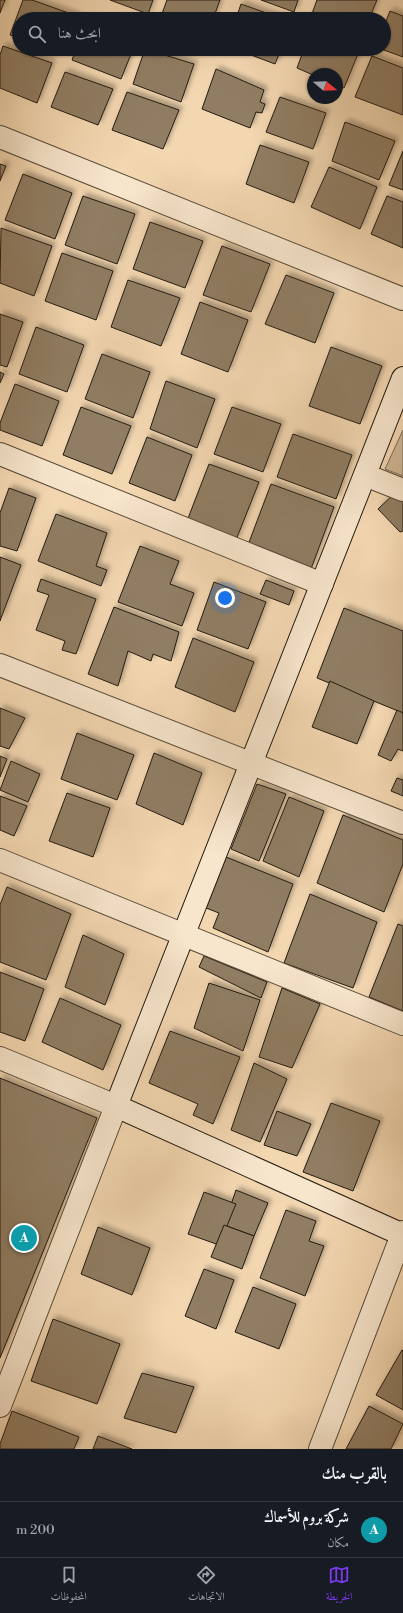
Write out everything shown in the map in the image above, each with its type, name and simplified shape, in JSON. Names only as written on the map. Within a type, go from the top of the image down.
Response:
[{"type":"street","points":[[0,137],[403,299]]},
{"type":"street","points":[[0,1406],[182,935],[403,378]]},
{"type":"street","points":[[0,454],[322,584]]},
{"type":"street","points":[[365,474],[403,490]]},
{"type":"street","points":[[0,665],[403,823]]},
{"type":"street","points":[[0,860],[403,1024]]},
{"type":"street","points":[[0,1058],[116,1106],[403,1233],[320,1449]]},
{"type":"shaded area","points":[[403,430],[403,476],[385,469]]},
{"type":"building","points":[[0,0],[5,0],[0,13]]},
{"type":"building","points":[[23,0],[32,0],[66,12],[19,12]]},
{"type":"building","points":[[110,0],[153,0],[149,12],[143,12]]},
{"type":"building","points":[[167,0],[220,0],[216,12],[163,12]]},
{"type":"building","points":[[261,0],[298,0],[294,12]]},
{"type":"building","points":[[317,0],[377,0],[372,12],[313,12]]},
{"type":"building","points":[[241,4],[263,12],[238,12]]},
{"type":"building","points":[[390,11],[403,16],[403,57],[391,53],[391,12]]},
{"type":"building","points":[[3,46],[12,49],[12,56],[32,56],[52,63],[37,103],[0,88],[0,55]]},
{"type":"building","points":[[73,56],[130,56],[121,79],[72,60]]},
{"type":"building","points":[[143,56],[168,56],[194,64],[181,102],[133,84]]},
{"type":"building","points":[[254,56],[278,56],[275,64]]},
{"type":"building","points":[[301,56],[357,56],[344,88],[343,68],[307,68],[307,72],[297,68]]},
{"type":"building","points":[[372,56],[403,68],[403,115],[355,97]]},
{"type":"building","points":[[216,69],[264,90],[260,102],[265,104],[262,113],[256,112],[250,128],[202,109]]},
{"type":"building","points":[[65,72],[113,89],[98,125],[51,107]]},
{"type":"building","points":[[127,92],[179,110],[163,149],[112,130]]},
{"type":"building","points":[[280,97],[326,113],[313,149],[266,132]]},
{"type":"building","points":[[345,122],[395,141],[379,180],[332,161]]},
{"type":"building","points":[[260,145],[309,162],[294,203],[246,184]]},
{"type":"building","points":[[403,151],[403,190],[389,185]]},
{"type":"building","points":[[0,164],[6,166],[0,181]]},
{"type":"building","points":[[329,167],[377,187],[360,229],[311,207]]},
{"type":"building","points":[[23,174],[72,193],[55,239],[5,220]]},
{"type":"building","points":[[83,196],[135,214],[117,264],[65,245]]},
{"type":"building","points":[[387,196],[403,202],[403,248],[371,234]]},
{"type":"building","points":[[150,222],[203,241],[185,288],[133,269]]},
{"type":"building","points":[[1,228],[52,246],[34,296],[0,283]]},
{"type":"building","points":[[222,246],[270,264],[251,312],[203,295]]},
{"type":"building","points":[[62,253],[113,271],[96,320],[45,301]]},
{"type":"building","points":[[286,275],[334,293],[315,343],[265,324]]},
{"type":"building","points":[[128,280],[180,298],[161,346],[111,327]]},
{"type":"building","points":[[200,302],[248,320],[228,372],[181,354]]},
{"type":"building","points":[[0,314],[23,322],[7,367],[0,365]]},
{"type":"building","points":[[36,327],[84,345],[67,392],[19,374]]},
{"type":"building","points":[[331,347],[382,366],[360,424],[309,406]]},
{"type":"building","points":[[102,354],[150,372],[133,418],[85,399]]},
{"type":"building","points":[[0,372],[4,374],[0,383]]},
{"type":"building","points":[[166,381],[215,399],[197,448],[150,429]]},
{"type":"building","points":[[15,384],[59,401],[42,446],[0,430],[0,423]]},
{"type":"building","points":[[81,407],[131,426],[112,474],[63,455]]},
{"type":"building","points":[[232,407],[281,424],[263,472],[214,454]]},
{"type":"building","points":[[293,434],[352,455],[336,499],[277,477]]},
{"type":"building","points":[[147,437],[192,455],[175,501],[129,483]]},
{"type":"building","points":[[209,464],[259,482],[236,540],[187,521]]},
{"type":"building","points":[[271,484],[334,507],[311,569],[248,545]]},
{"type":"building","points":[[9,488],[36,498],[17,551],[0,546],[0,513]]},
{"type":"building","points":[[395,493],[403,496],[403,531],[400,532],[378,509]]},
{"type":"building","points":[[56,514],[107,533],[96,566],[107,570],[101,586],[38,561]]},
{"type":"building","points":[[140,546],[179,561],[170,584],[194,593],[182,626],[118,602]]},
{"type":"building","points":[[0,557],[21,565],[0,621]]},
{"type":"building","points":[[41,579],[96,599],[76,654],[62,650],[65,641],[36,630],[49,595],[37,591]]},
{"type":"building","points":[[266,580],[294,591],[289,605],[260,594]]},
{"type":"building","points":[[214,582],[266,602],[248,649],[197,630]]},
{"type":"building","points":[[114,607],[179,632],[171,661],[153,654],[151,661],[128,651],[118,686],[88,674]]},
{"type":"building","points":[[344,608],[403,631],[403,713],[317,678]]},
{"type":"building","points":[[193,638],[254,662],[235,712],[175,687]]},
{"type":"building","points":[[330,681],[374,701],[357,744],[312,727]]},
{"type":"building","points":[[0,708],[25,718],[9,749],[0,746]]},
{"type":"building","points":[[397,710],[403,713],[403,751],[398,749],[391,761],[378,755]]},
{"type":"building","points":[[77,733],[134,755],[117,800],[61,779]]},
{"type":"building","points":[[154,753],[202,773],[183,825],[136,804]]},
{"type":"building","points":[[0,756],[7,759],[0,777]]},
{"type":"building","points":[[11,761],[40,774],[28,802],[0,790]]},
{"type":"building","points":[[397,778],[403,780],[403,796],[391,791]]},
{"type":"building","points":[[257,784],[286,794],[259,861],[231,849]]},
{"type":"building","points":[[67,793],[110,808],[93,857],[49,841]]},
{"type":"building","points":[[0,796],[27,806],[14,836],[0,830]]},
{"type":"building","points":[[289,797],[324,811],[299,877],[263,861]]},
{"type":"building","points":[[343,815],[403,840],[403,864],[384,912],[317,883]]},
{"type":"building","points":[[226,857],[293,884],[268,952],[213,928],[219,913],[206,908]]},
{"type":"building","points":[[7,887],[71,914],[46,980],[0,962],[0,905]]},
{"type":"building","points":[[310,894],[377,922],[353,988],[284,963]]},
{"type":"building","points":[[398,924],[403,926],[403,1011],[369,997]]},
{"type":"building","points":[[83,935],[124,954],[105,1005],[65,987]]},
{"type":"building","points":[[204,956],[267,982],[261,998],[199,967]]},
{"type":"building","points":[[0,972],[44,989],[25,1041],[0,1032]]},
{"type":"building","points":[[209,983],[260,1000],[243,1051],[194,1028]]},
{"type":"building","points":[[282,988],[320,1004],[292,1068],[259,1057]]},
{"type":"building","points":[[60,998],[121,1025],[103,1070],[42,1042]]},
{"type":"building","points":[[170,1031],[240,1057],[213,1124],[193,1115],[198,1104],[149,1083]]},
{"type":"building","points":[[254,1063],[287,1079],[260,1142],[231,1130]]},
{"type":"building","points":[[0,1078],[97,1118],[0,1358]]},
{"type":"building","points":[[331,1103],[380,1121],[353,1191],[303,1172]]},
{"type":"building","points":[[277,1111],[311,1124],[297,1156],[264,1145]]},
{"type":"building","points":[[236,1190],[268,1203],[254,1236],[224,1225]]},
{"type":"building","points":[[204,1192],[236,1204],[219,1245],[188,1234]]},
{"type":"building","points":[[286,1210],[316,1221],[309,1241],[324,1246],[305,1296],[260,1278]]},
{"type":"building","points":[[224,1225],[254,1236],[242,1269],[211,1257]]},
{"type":"building","points":[[98,1227],[150,1248],[132,1295],[81,1274]]},
{"type":"building","points":[[204,1269],[234,1280],[216,1329],[185,1316]]},
{"type":"building","points":[[253,1287],[296,1304],[279,1349],[235,1332]]},
{"type":"building","points":[[53,1319],[120,1344],[97,1404],[31,1381]]},
{"type":"building","points":[[402,1350],[403,1351],[403,1410],[376,1395]]},
{"type":"building","points":[[142,1373],[194,1387],[176,1433],[124,1418]]},
{"type":"building","points":[[369,1406],[403,1424],[391,1449],[346,1449]]},
{"type":"building","points":[[12,1411],[79,1437],[74,1449],[0,1449],[0,1444]]},
{"type":"building","points":[[98,1436],[132,1449],[93,1449]]},
{"type":"place","name":"شركة بروم للأسماك","points":[[24,1238]]}]
